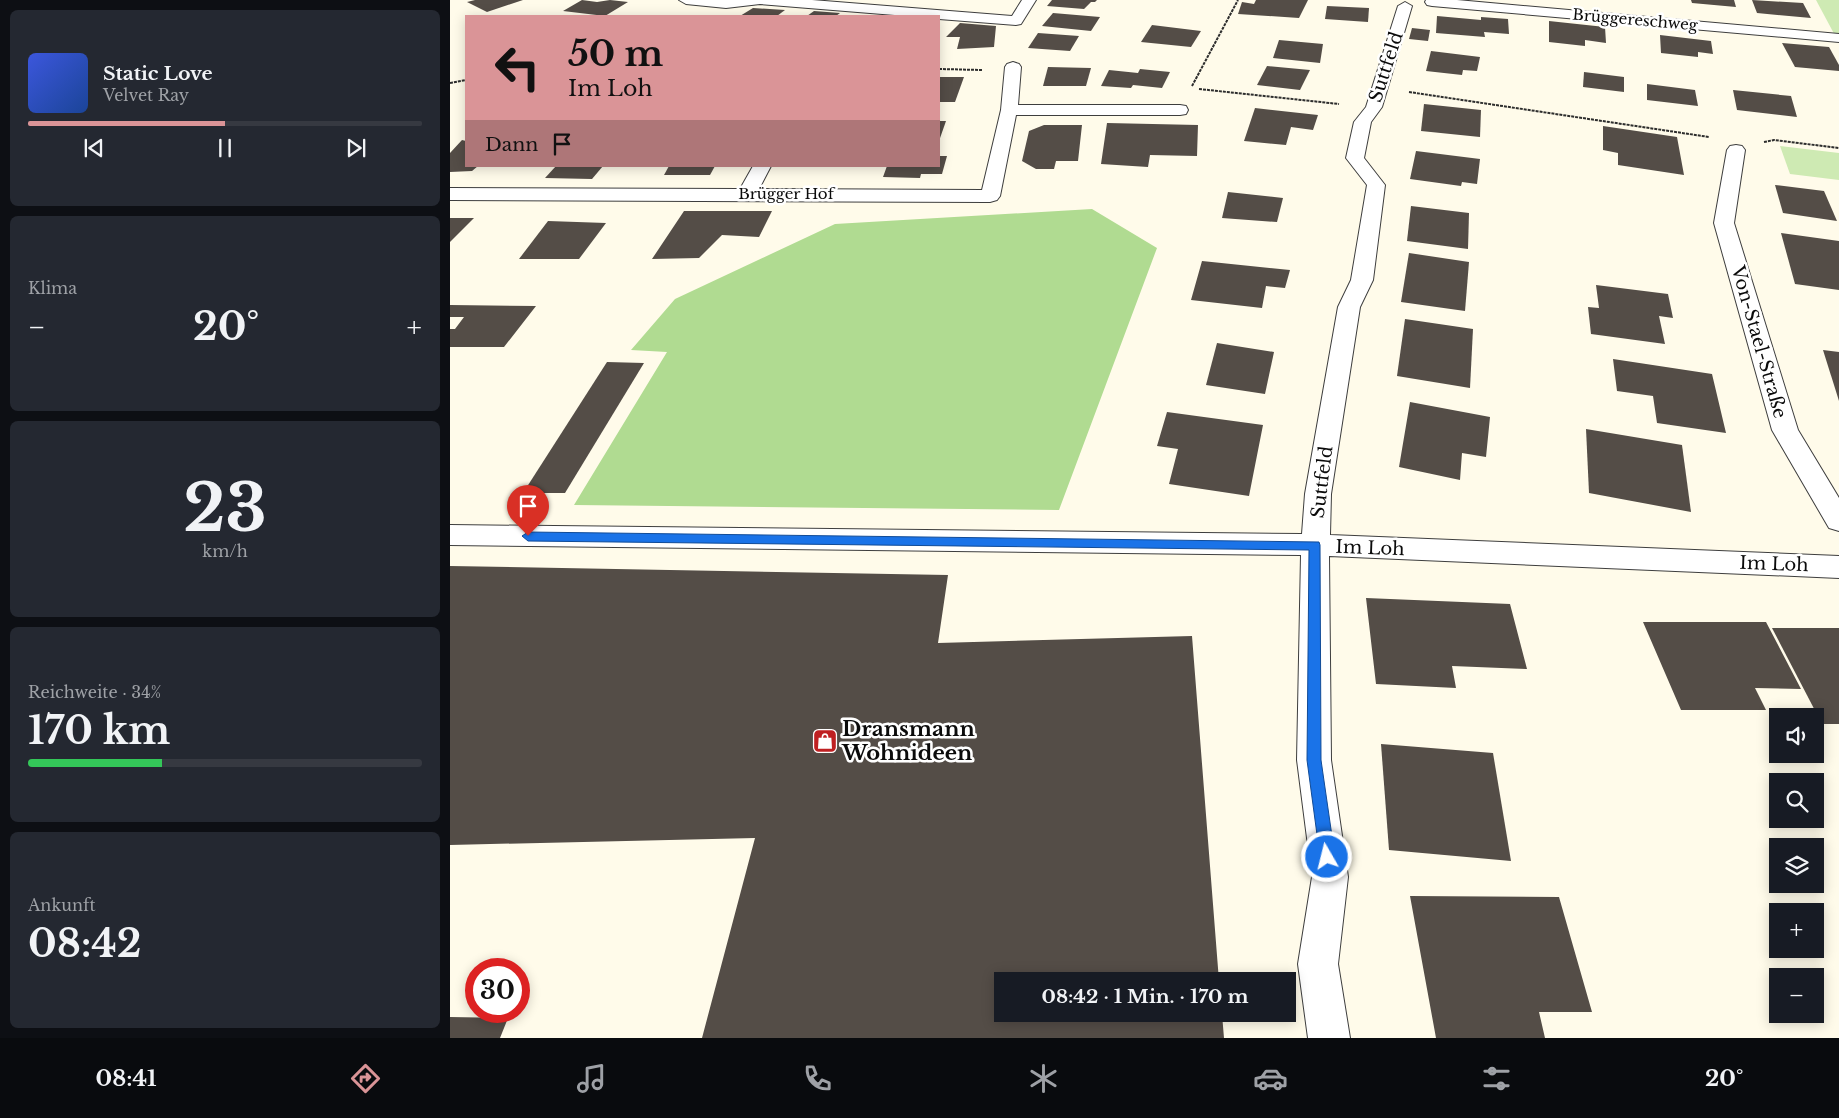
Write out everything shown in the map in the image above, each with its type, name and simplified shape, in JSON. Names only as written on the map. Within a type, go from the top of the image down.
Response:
[{"type":"street","points":[[686,0],[726,4],[760,0],[1016,21],[1029,0]]},
{"type":"street","name":"Brüggereschweg","points":[[1399,3],[1422,6],[1432,1],[1839,38]]},
{"type":"street","name":"Suttfeld","points":[[1329,1038],[1318,964],[1330,877],[1314,760],[1314,545],[1318,494],[1349,306],[1362,280],[1376,185],[1355,158],[1363,122],[1378,98],[1399,3]]},
{"type":"street","name":"Brügger Hof","points":[[450,194],[508,192],[673,195],[990,196],[1009,110],[1014,67]]},
{"type":"street","points":[[1009,110],[1180,110]]},
{"type":"street","name":"Von-Stael-Straße","points":[[1736,150],[1724,223],[1785,430],[1839,521]]},
{"type":"street","points":[[747,194],[761,167]]},
{"type":"street","name":"Im Loh","points":[[450,536],[1314,545],[1839,566]]},
{"type":"path","points":[[1238,0],[1191,88],[1378,98],[1706,136],[1736,150],[1774,140],[1839,148]]},
{"type":"path","points":[[940,69],[995,70],[1014,67]]},
{"type":"path","points":[[450,83],[465,80]]},
{"type":"green space","points":[[1816,0],[1839,0],[1839,43]]},
{"type":"green space","points":[[1780,146],[1839,153],[1839,180],[1790,174]]},
{"type":"green space","points":[[1092,209],[1157,248],[1059,510],[574,505],[667,352],[631,350],[675,299],[835,224]]},
{"type":"building","points":[[475,0],[523,0],[487,12],[467,2]]},
{"type":"building","points":[[582,0],[628,2],[607,15],[563,11]]},
{"type":"building","points":[[1052,0],[1097,0],[1091,2],[1084,9],[1047,6]]},
{"type":"building","points":[[1256,0],[1308,0],[1299,18],[1238,14],[1242,2],[1254,4]]},
{"type":"building","points":[[1691,0],[1734,0],[1736,7],[1692,3]]},
{"type":"building","points":[[1752,0],[1803,3],[1811,18],[1757,13]]},
{"type":"building","points":[[1327,6],[1369,8],[1368,22],[1325,19]]},
{"type":"building","points":[[753,8],[785,10],[778,15],[742,15]]},
{"type":"building","points":[[814,11],[840,13],[837,15],[808,15]]},
{"type":"building","points":[[1053,13],[1100,17],[1091,31],[1042,26]]},
{"type":"building","points":[[1437,16],[1481,20],[1481,17],[1508,19],[1509,34],[1484,32],[1485,37],[1436,33]]},
{"type":"building","points":[[1549,21],[1605,27],[1606,43],[1585,40],[1585,46],[1549,42]]},
{"type":"building","points":[[960,23],[996,26],[994,47],[957,49],[960,37],[946,37]]},
{"type":"building","points":[[1152,25],[1201,31],[1191,47],[1141,42]]},
{"type":"building","points":[[1412,28],[1430,30],[1428,41],[1409,39]]},
{"type":"building","points":[[1038,33],[1079,36],[1070,51],[1028,48]]},
{"type":"building","points":[[1660,35],[1711,41],[1713,54],[1698,52],[1698,57],[1661,53]]},
{"type":"building","points":[[1279,40],[1323,44],[1320,63],[1273,58]]},
{"type":"building","points":[[1782,43],[1829,47],[1839,65],[1839,71],[1795,67]]},
{"type":"building","points":[[1431,51],[1480,57],[1477,71],[1463,70],[1462,75],[1426,71]]},
{"type":"building","points":[[1267,66],[1310,70],[1300,90],[1257,85]]},
{"type":"building","points":[[1048,67],[1091,68],[1086,86],[1043,86]]},
{"type":"building","points":[[1140,69],[1170,72],[1162,88],[1133,85],[1131,88],[1101,86],[1109,70],[1138,73]]},
{"type":"building","points":[[1584,72],[1624,77],[1624,92],[1583,87]]},
{"type":"building","points":[[940,77],[964,77],[955,102],[940,102]]},
{"type":"building","points":[[1647,84],[1695,90],[1698,106],[1647,100]]},
{"type":"building","points":[[1733,90],[1791,96],[1797,117],[1737,110]]},
{"type":"building","points":[[1424,104],[1481,110],[1480,137],[1421,131]]},
{"type":"building","points":[[1255,108],[1318,115],[1313,130],[1291,127],[1286,145],[1244,141]]},
{"type":"building","points":[[940,121],[946,121],[940,138]]},
{"type":"building","points":[[1107,123],[1198,125],[1197,156],[1150,155],[1148,167],[1101,164]]},
{"type":"building","points":[[1044,125],[1082,125],[1078,161],[1056,161],[1054,169],[1036,169],[1022,161],[1029,131]]},
{"type":"building","points":[[1603,126],[1677,137],[1684,175],[1618,165],[1618,153],[1603,150]]},
{"type":"building","points":[[462,140],[465,141],[465,167],[477,167],[472,171],[450,172],[450,153]]},
{"type":"building","points":[[1416,151],[1480,159],[1477,184],[1462,182],[1461,186],[1410,179]]},
{"type":"building","points":[[940,156],[947,156],[942,174],[921,174],[920,178],[883,177],[887,167],[940,167]]},
{"type":"building","points":[[555,167],[602,167],[592,179],[545,178]]},
{"type":"building","points":[[668,167],[714,167],[710,175],[664,175]]},
{"type":"building","points":[[1775,185],[1824,191],[1837,221],[1783,213]]},
{"type":"building","points":[[1228,192],[1283,198],[1277,222],[1222,218]]},
{"type":"building","points":[[1411,206],[1469,213],[1468,249],[1407,241]]},
{"type":"building","points":[[684,211],[772,211],[759,237],[722,235],[699,258],[652,259]]},
{"type":"building","points":[[450,218],[474,218],[450,242]]},
{"type":"building","points":[[548,221],[606,223],[579,259],[519,259]]},
{"type":"building","points":[[1781,233],[1839,241],[1839,290],[1795,284]]},
{"type":"building","points":[[1409,253],[1469,262],[1465,311],[1401,302]]},
{"type":"building","points":[[1202,261],[1290,270],[1285,288],[1266,286],[1262,308],[1191,300]]},
{"type":"building","points":[[1596,285],[1668,294],[1673,318],[1659,316],[1665,344],[1591,334],[1588,307],[1599,308]]},
{"type":"building","points":[[450,305],[536,306],[504,347],[450,347],[450,329],[455,329],[464,317],[450,317]]},
{"type":"building","points":[[1405,319],[1473,329],[1470,388],[1397,376]]},
{"type":"building","points":[[1217,343],[1274,352],[1265,394],[1206,385]]},
{"type":"building","points":[[1823,350],[1839,352],[1839,401]]},
{"type":"building","points":[[1613,359],[1712,374],[1726,433],[1657,423],[1653,396],[1617,391]]},
{"type":"building","points":[[607,362],[644,363],[565,493],[523,493]]},
{"type":"building","points":[[1410,402],[1490,417],[1486,457],[1462,453],[1460,480],[1399,467]]},
{"type":"building","points":[[1167,412],[1263,425],[1249,496],[1169,484],[1178,449],[1157,446]]},
{"type":"building","points":[[1586,429],[1682,445],[1691,512],[1589,493]]},
{"type":"building","name":"Dransmann Wohnideen","points":[[450,566],[948,575],[938,643],[1192,636],[1218,972],[994,972],[994,1022],[1223,1022],[1224,1038],[702,1038],[755,838],[450,845]]},
{"type":"building","points":[[1366,598],[1510,604],[1527,669],[1452,666],[1456,688],[1376,684]]},
{"type":"building","points":[[1643,622],[1766,622],[1801,689],[1755,688],[1766,710],[1681,710]]},
{"type":"building","points":[[1772,628],[1839,628],[1839,724],[1824,724],[1824,708],[1814,708]]},
{"type":"building","points":[[1381,744],[1493,753],[1511,861],[1389,850]]},
{"type":"building","points":[[1410,896],[1559,897],[1592,1012],[1539,1012],[1545,1038],[1436,1038]]},
{"type":"building","points":[[450,1017],[465,1017],[465,1023],[506,1023],[500,1038],[450,1038]]},
{"type":"place","name":"Dransmann Wohnideen","points":[[825,741]]},
{"type":"route","points":[[528,536],[1314,545],[1314,760],[1327,857]]}]
